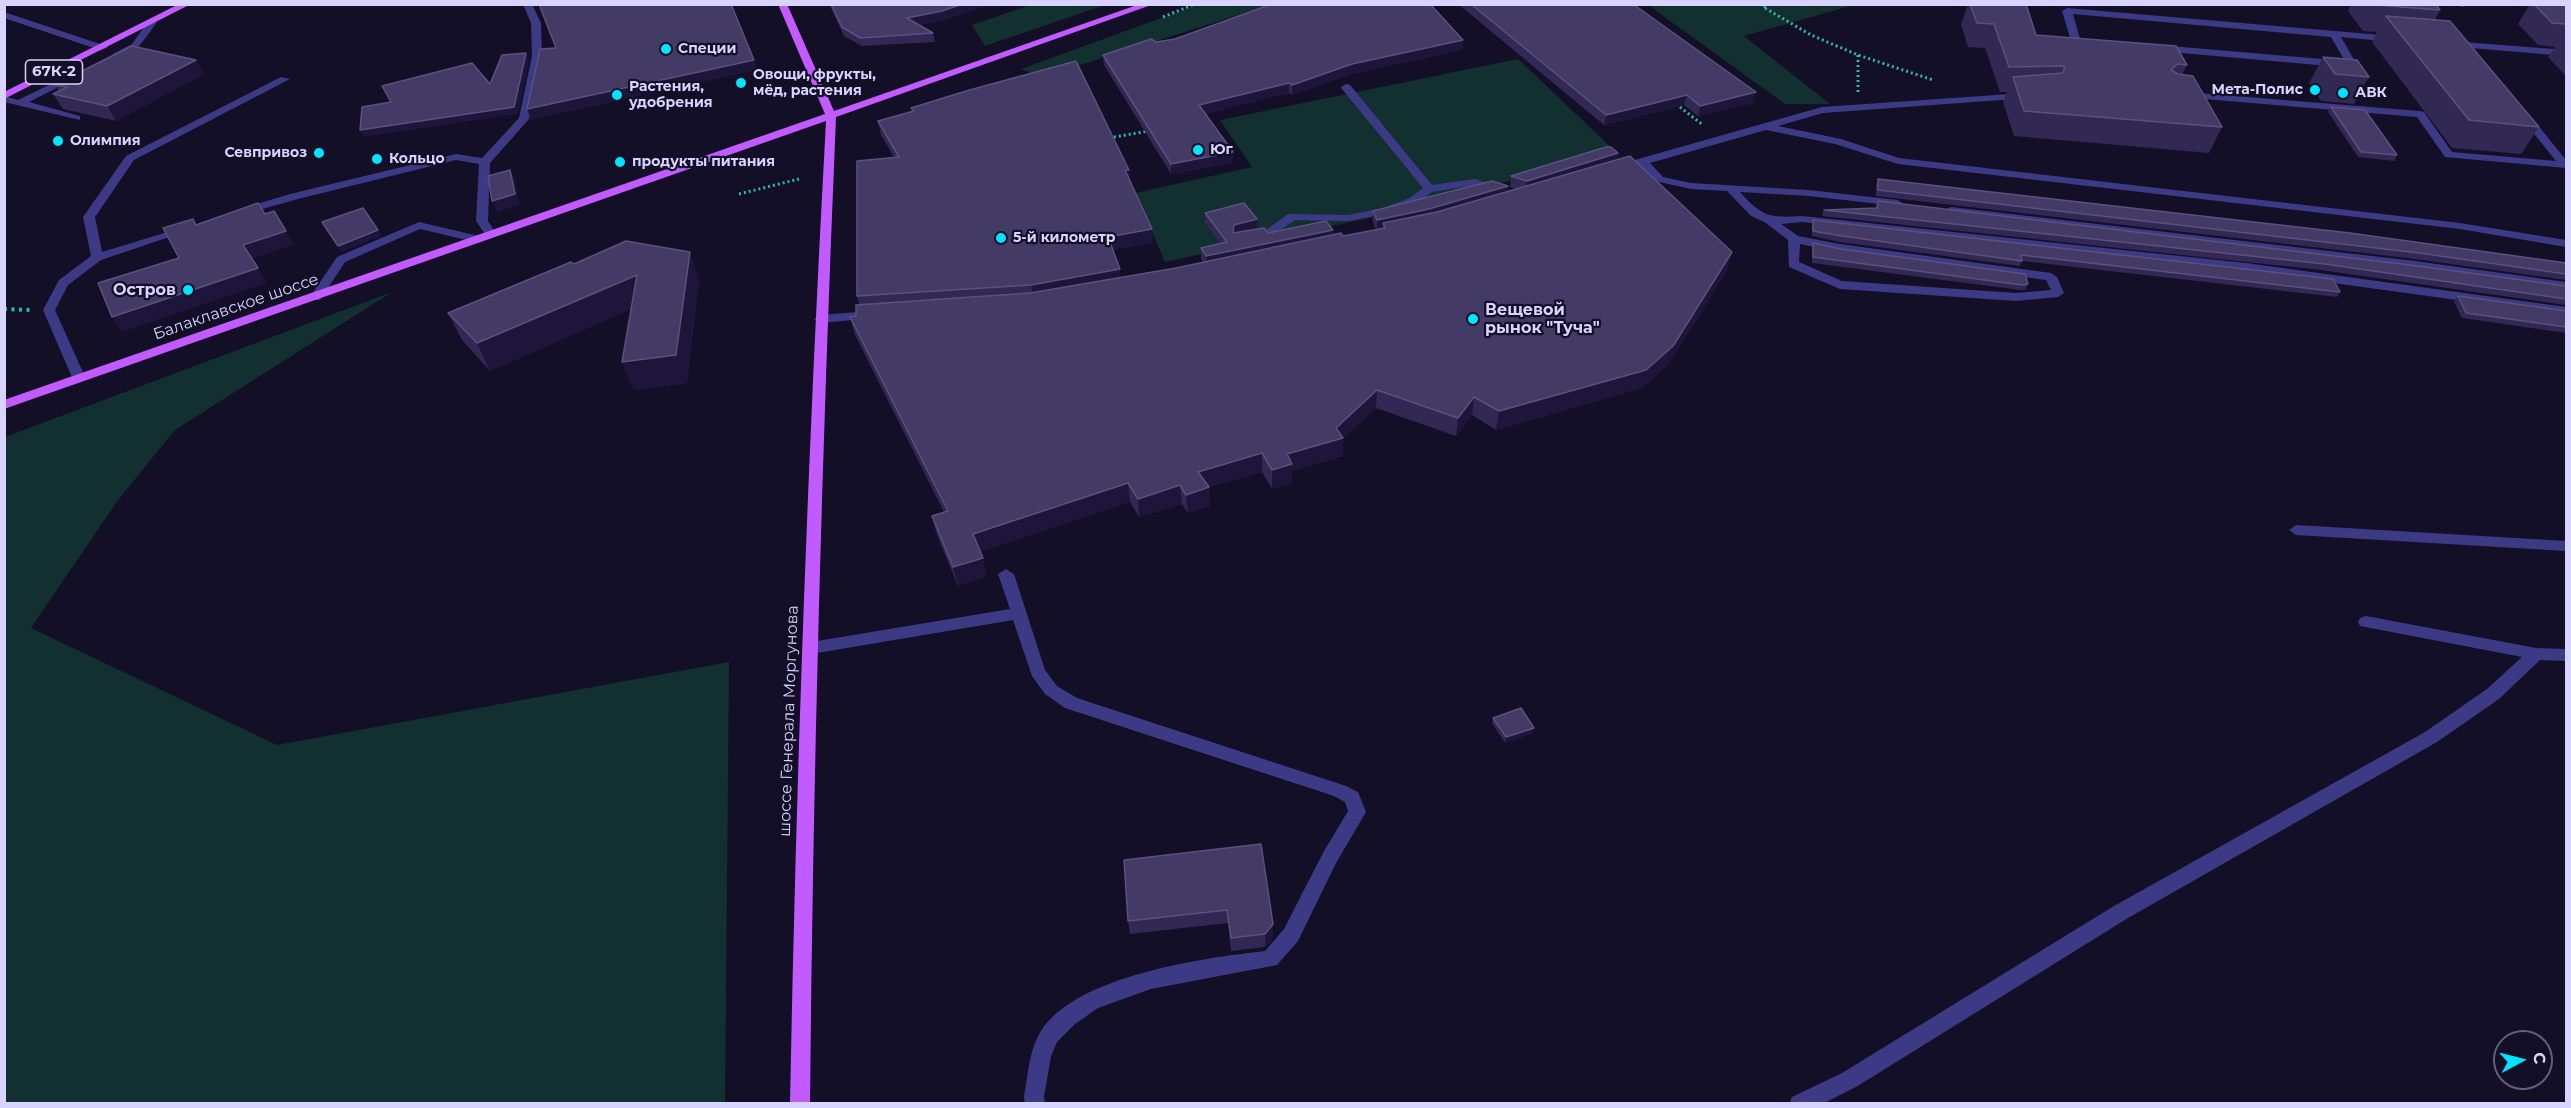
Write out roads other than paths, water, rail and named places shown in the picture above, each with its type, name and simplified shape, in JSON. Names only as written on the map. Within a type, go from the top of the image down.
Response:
[{"type":"main road","name":"67К-2","points":[[4,98],[187,4]]},
{"type":"main road","points":[[782,4],[831,116]]},
{"type":"main road","name":"Балаклавское шоссе","points":[[4,405],[1150,4]]},
{"type":"main road","name":"шоссе Генерала Моргунова","points":[[800,1104],[819,339],[831,116]]},
{"type":"street","points":[[316,297],[341,260],[419,225],[485,237],[482,220],[485,162],[524,119],[537,56],[536,22],[527,4]]},
{"type":"street","points":[[2454,4],[2464,4]]},
{"type":"street","points":[[2100,43],[2076,41],[2067,11],[2407,40]]},
{"type":"street","points":[[4,15],[103,48]]},
{"type":"street","points":[[104,62],[135,46],[152,22]]},
{"type":"street","points":[[2146,47],[2352,64],[2334,34]]},
{"type":"street","points":[[2442,43],[2566,53]]},
{"type":"street","points":[[2466,45],[2477,58]]},
{"type":"street","points":[[20,103],[83,72]]},
{"type":"street","points":[[97,256],[89,217],[130,158],[285,79]]},
{"type":"street","points":[[1346,87],[1429,189]]},
{"type":"street","points":[[2167,94],[2420,114],[2449,155],[2565,165],[2514,103]]},
{"type":"street","points":[[1600,174],[1821,110],[2038,95]]},
{"type":"street","points":[[4,98],[76,118]]},
{"type":"street","points":[[1764,126],[1837,141],[1898,161],[2448,225],[2566,244]]},
{"type":"street","points":[[229,216],[294,196],[456,157],[485,162]]},
{"type":"street","points":[[1642,161],[1659,179],[1691,186],[1809,193],[1904,204]]},
{"type":"street","points":[[1239,240],[1269,233],[1292,216],[1348,218],[1386,211],[1414,200],[1429,189],[1475,182],[1515,194]]},
{"type":"street","points":[[1731,189],[1757,218],[1771,222],[1794,238],[1840,248],[2051,277],[2058,293],[2016,297],[1840,285],[1793,264],[1794,238]]},
{"type":"street","points":[[1940,208],[2403,263],[2566,286]]},
{"type":"street","points":[[1771,222],[1802,219],[2246,267],[2566,311]]},
{"type":"street","points":[[79,379],[49,310],[63,283],[97,256],[196,226]]},
{"type":"street","points":[[820,319],[880,315]]},
{"type":"street","points":[[2296,530],[2566,546]]},
{"type":"street","points":[[1006,574],[1038,672],[1051,690],[1071,703],[1340,790],[1352,797],[1357,812],[1330,857],[1291,935],[1270,959],[1217,964],[1149,981],[1095,999],[1068,1014],[1048,1036],[1034,1097],[1035,1104]]},
{"type":"street","points":[[811,648],[1019,613]]},
{"type":"street","points":[[2366,622],[2536,654],[2566,655]]},
{"type":"street","points":[[1799,1104],[1849,1080],[2121,912],[2430,737],[2493,694],[2536,654]]},
{"type":"place","name":"Специи","points":[[666,49]]},
{"type":"place","name":"Овощи, фрукты, мёд, растения","points":[[741,83]]},
{"type":"place","name":"Мета-Полис","points":[[2315,90]]},
{"type":"place","name":"АВК","points":[[2343,93]]},
{"type":"place","name":"Растения, удобрения","points":[[617,95]]},
{"type":"place","name":"Олимпия","points":[[58,141]]},
{"type":"place","name":"Юг","points":[[1198,150]]},
{"type":"place","name":"Севпривоз","points":[[319,153]]},
{"type":"place","name":"Кольцо","points":[[377,159]]},
{"type":"place","name":"продукты питания","points":[[620,162]]},
{"type":"place","name":"5-й километр","points":[[1001,238]]},
{"type":"place","name":"Остров","points":[[188,290]]},
{"type":"place","name":"Вещевой рынок \"Туча\"","points":[[1473,319]]}]
